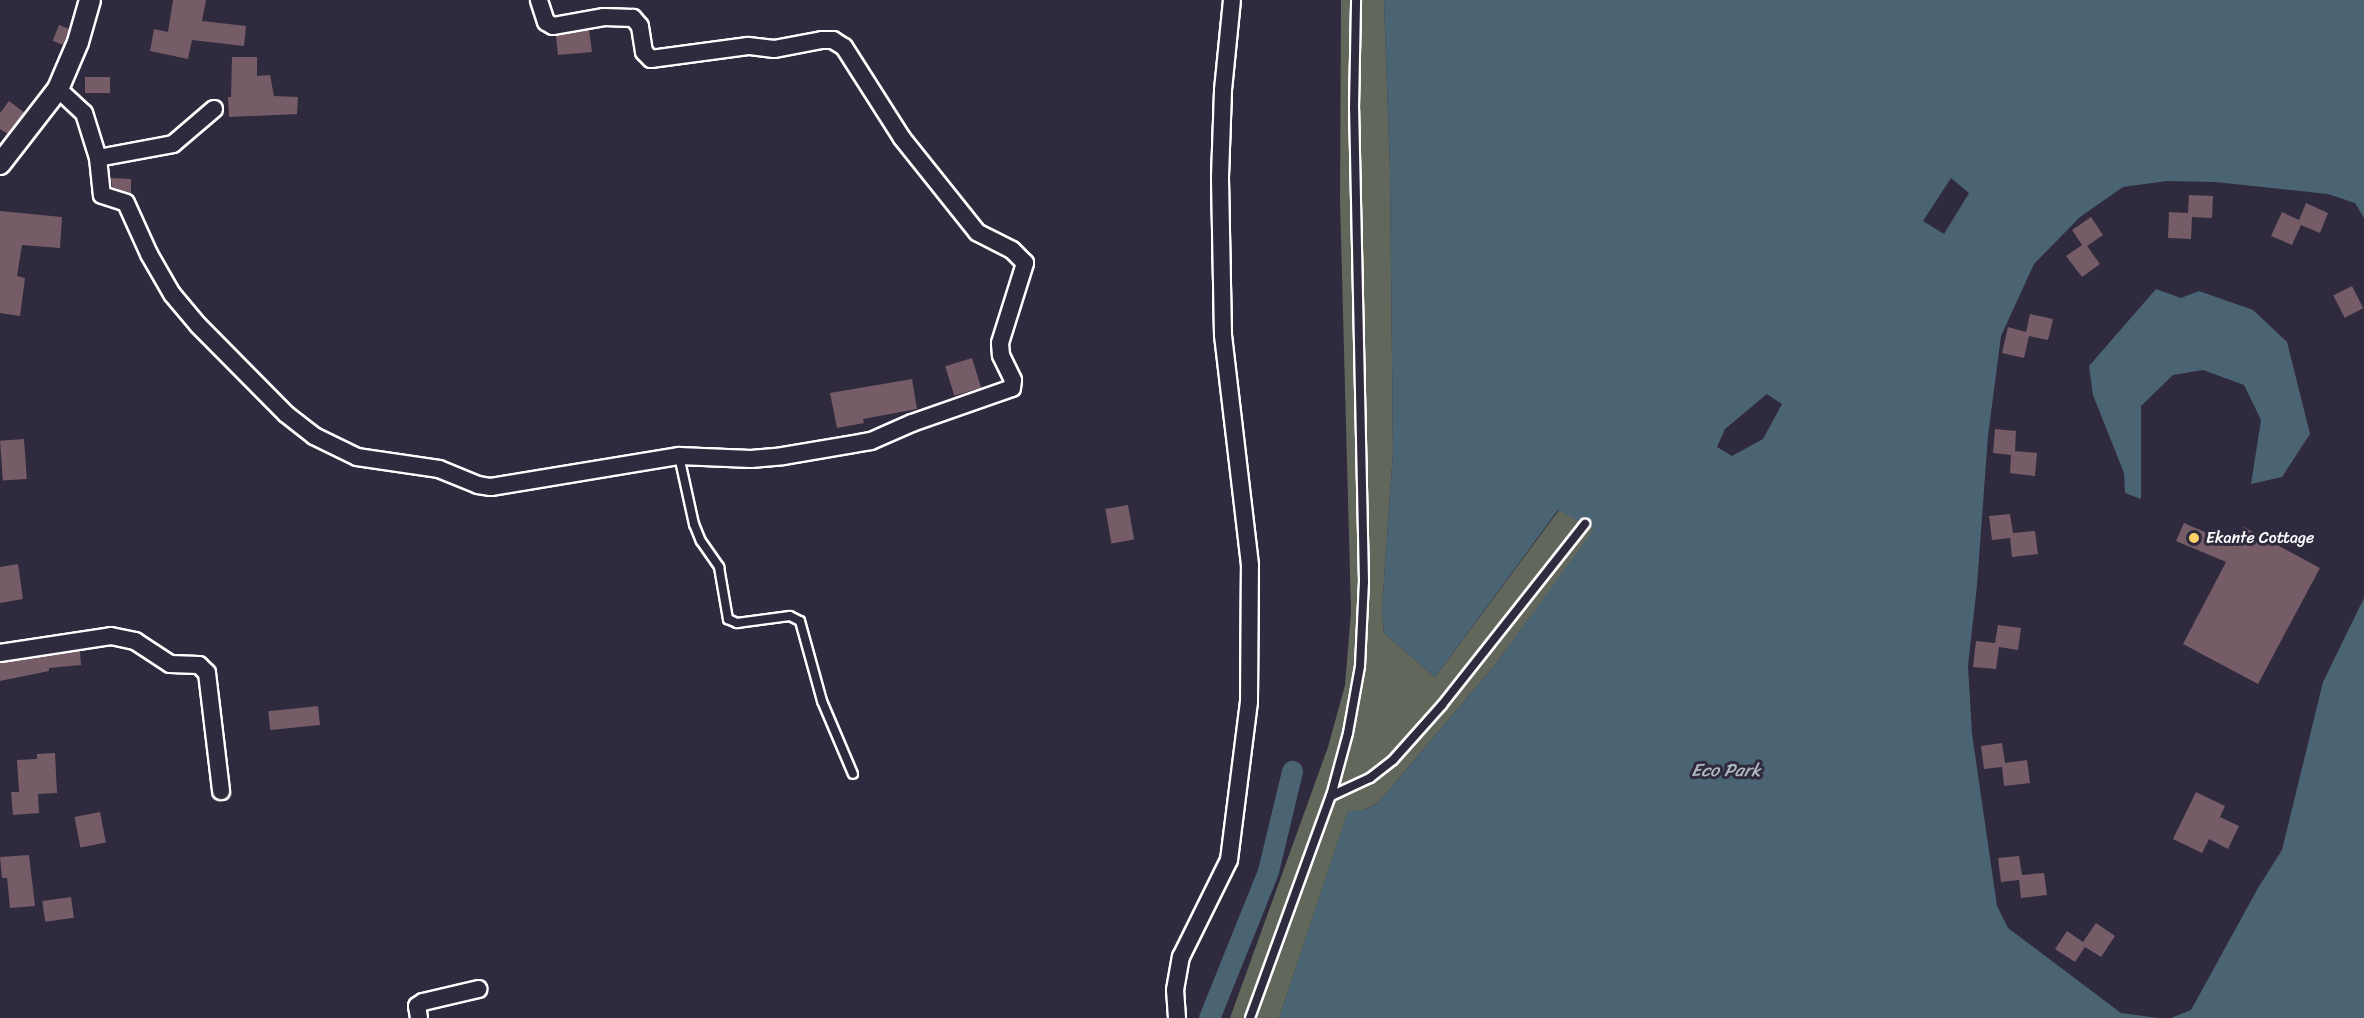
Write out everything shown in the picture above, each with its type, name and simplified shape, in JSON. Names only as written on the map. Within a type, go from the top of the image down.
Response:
[{"type":"street","points":[[0,164],[7,144],[58,89],[78,42],[90,0]]},
{"type":"street","points":[[58,89],[84,113],[98,158],[102,195],[126,203],[149,254],[172,294],[286,414],[314,436],[357,457],[439,469],[478,485],[491,487],[679,456],[751,459],[871,441],[912,423],[1012,388],[1013,380],[1001,355],[1000,343],[1025,263],[1012,250],[977,232],[902,138],[855,60],[844,47],[833,40],[774,49],[748,46],[651,59],[644,52],[640,26],[633,18],[604,17],[553,26],[546,22],[539,0]]},
{"type":"street","points":[[1177,1018],[1175,990],[1181,957],[1229,860],[1249,702],[1250,565],[1223,335],[1221,166],[1223,90],[1232,0]]},
{"type":"street","points":[[98,158],[173,144],[214,109]]},
{"type":"street","points":[[0,652],[124,636],[170,664],[199,665],[204,668],[220,791]]},
{"type":"street","points":[[419,1018],[417,1006],[423,1002],[479,989]]},
{"type":"lane","points":[[1250,1018],[1331,796],[1348,733],[1360,666],[1364,582],[1354,108],[1356,0]]},
{"type":"lane","points":[[679,456],[694,524],[701,541],[719,567],[728,619],[737,623],[790,616],[800,621],[822,701],[853,774]]},
{"type":"lane","points":[[1331,796],[1370,778],[1393,760],[1442,705],[1585,524]]},
{"type":"green space","points":[[1341,0],[1384,0],[1390,169],[1393,453],[1382,609],[1384,633],[1435,677],[1559,510],[1595,529],[1495,665],[1378,803],[1364,810],[1348,812],[1279,1018],[1230,1018],[1328,747],[1345,685],[1351,612],[1340,201]]},
{"type":"water","name":"Eco Park","points":[[1384,0],[2364,0],[2364,218],[2355,203],[2328,194],[2215,182],[2167,181],[2123,187],[2080,217],[2034,264],[2001,336],[1988,436],[1977,585],[1968,666],[1972,734],[1997,906],[2008,928],[2121,1013],[2158,1018],[1279,1018],[1348,811],[1364,810],[1378,803],[1495,665],[1594,529],[1558,510],[1435,677],[1384,633],[1382,609],[1393,453],[1390,169]],"holes":[[[1951,178],[1969,193],[1944,234],[1923,221]],[[1767,394],[1782,404],[1763,439],[1732,456],[1717,447],[1725,429]]]},
{"type":"water","points":[[2156,289],[2181,298],[2199,291],[2253,310],[2287,342],[2310,434],[2282,477],[2251,484],[2261,420],[2244,385],[2203,370],[2173,375],[2141,406],[2141,499],[2125,493],[2124,473],[2093,395],[2089,366]]},
{"type":"water","points":[[2364,598],[2364,1018],[2171,1018],[2191,1010],[2258,888],[2282,850],[2323,682]]},
{"type":"building","points":[[173,0],[206,0],[202,21],[246,26],[244,46],[192,40],[188,59],[150,51],[154,29],[168,32]]},
{"type":"building","points":[[59,25],[69,29],[63,45],[53,41]]},
{"type":"building","points":[[589,30],[592,52],[558,55],[556,36]]},
{"type":"building","points":[[232,57],[257,57],[257,76],[270,75],[274,96],[298,97],[297,114],[229,117],[228,97],[231,97]]},
{"type":"building","points":[[85,77],[110,77],[110,93],[85,93]]},
{"type":"building","points":[[9,101],[25,113],[8,134],[0,129],[0,113]]},
{"type":"building","points":[[111,178],[131,179],[131,194],[112,187]]},
{"type":"building","points":[[2189,195],[2213,196],[2212,218],[2192,217],[2191,239],[2168,238],[2169,212],[2188,213]]},
{"type":"building","points":[[2306,203],[2328,213],[2320,233],[2301,225],[2292,245],[2271,236],[2282,212],[2299,220]]},
{"type":"building","points":[[0,211],[62,217],[60,248],[22,245],[17,276],[25,278],[20,316],[0,313]]},
{"type":"building","points":[[2091,217],[2103,235],[2087,246],[2100,264],[2082,277],[2066,256],[2082,245],[2072,230]]},
{"type":"building","points":[[2352,286],[2363,308],[2345,318],[2333,296]]},
{"type":"building","points":[[2030,314],[2053,319],[2048,340],[2029,336],[2024,358],[2002,353],[2008,327],[2026,332]]},
{"type":"building","points":[[972,358],[981,388],[954,396],[945,366]]},
{"type":"building","points":[[912,379],[917,409],[863,419],[864,423],[837,428],[830,393]]},
{"type":"building","points":[[1995,429],[2016,431],[2015,451],[2037,453],[2035,476],[2010,473],[2011,455],[1993,453]]},
{"type":"building","points":[[24,439],[27,479],[3,481],[0,441]]},
{"type":"building","points":[[1128,505],[1134,539],[1111,543],[1105,509]]},
{"type":"building","points":[[2010,514],[2013,533],[2035,531],[2038,554],[2012,557],[2010,538],[1992,540],[1989,516]]},
{"type":"building","points":[[2184,523],[2235,545],[2244,527],[2320,568],[2258,684],[2183,644],[2226,562],[2176,541]]},
{"type":"building","points":[[18,564],[23,599],[0,603],[0,567]]},
{"type":"building","points":[[1998,625],[2021,628],[2018,650],[1999,647],[1996,669],[1973,667],[1976,641],[1995,643]]},
{"type":"building","points":[[80,651],[81,665],[49,668],[49,671],[0,681],[0,663]]},
{"type":"building","points":[[318,706],[320,725],[270,730],[268,711]]},
{"type":"building","points":[[2002,743],[2005,763],[2027,760],[2030,783],[2004,786],[2002,767],[1984,769],[1981,746]]},
{"type":"building","points":[[55,753],[57,793],[38,794],[39,813],[13,815],[11,792],[19,792],[17,760],[37,759],[37,754]]},
{"type":"building","points":[[2196,792],[2225,806],[2220,817],[2239,826],[2228,849],[2209,839],[2202,853],[2173,839]]},
{"type":"building","points":[[100,812],[106,842],[80,847],[74,817]]},
{"type":"building","points":[[29,855],[35,906],[10,908],[7,878],[2,878],[0,857]]},
{"type":"building","points":[[2019,856],[2022,875],[2044,873],[2047,895],[2021,898],[2019,880],[2001,882],[1998,858]]},
{"type":"building","points":[[71,897],[74,918],[45,922],[42,901]]},
{"type":"building","points":[[2096,923],[2115,936],[2101,957],[2085,947],[2075,962],[2055,949],[2067,931],[2083,942]]},
{"type":"waterway","points":[[1209,1018],[1268,871],[1292,771]]},
{"type":"place","name":"Ekante Cottage","points":[[2194,538]]}]
